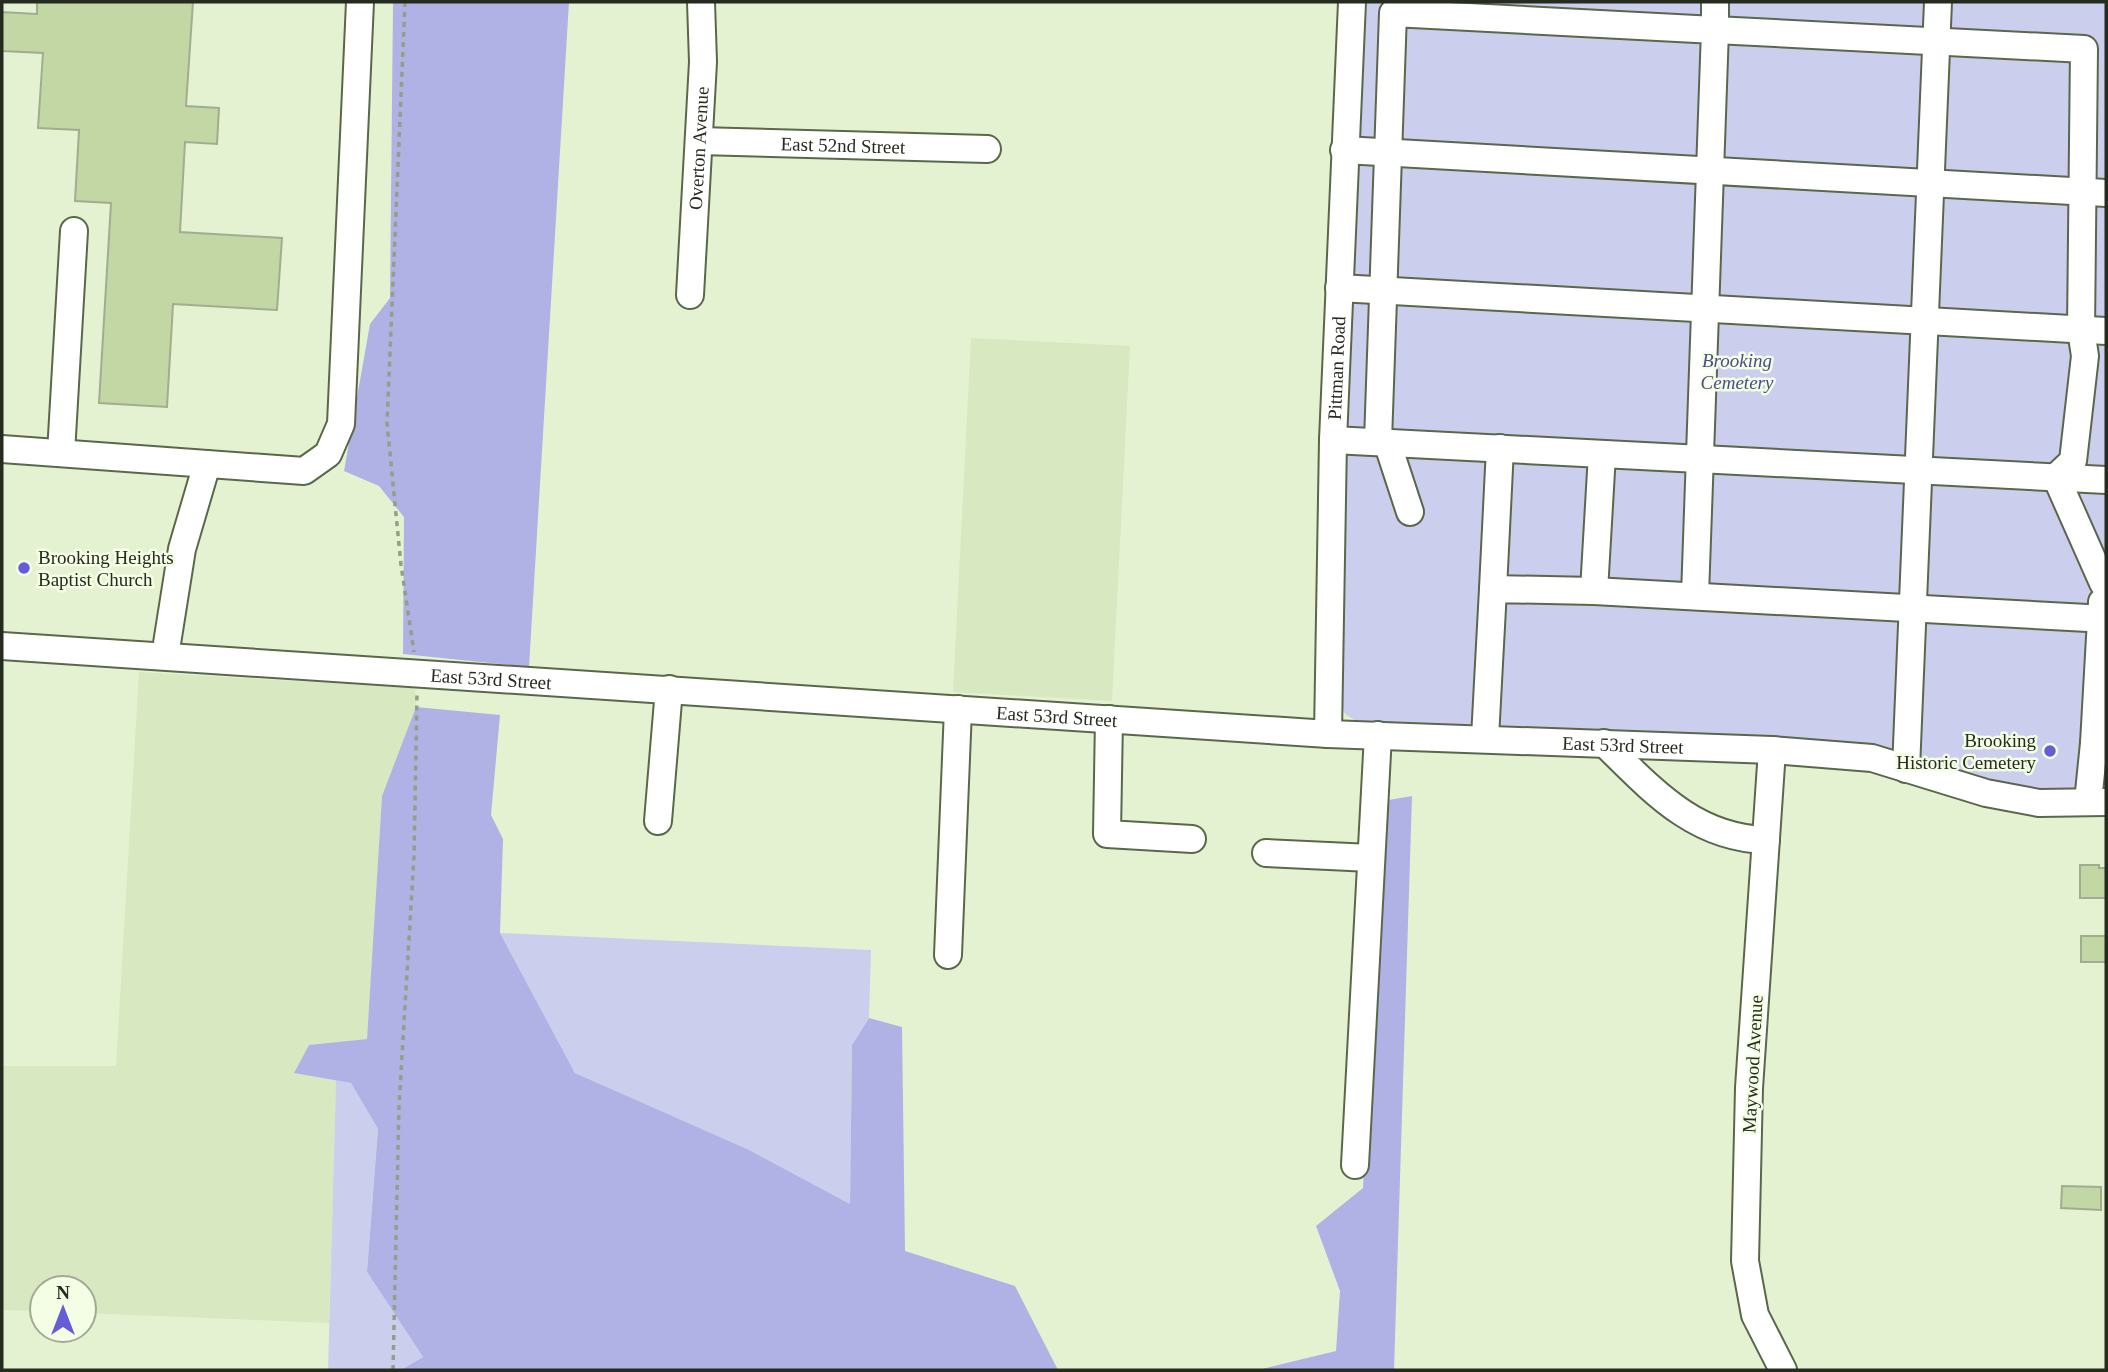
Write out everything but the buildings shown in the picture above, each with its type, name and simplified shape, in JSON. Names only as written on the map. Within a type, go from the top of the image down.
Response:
[{"type":"street","points":[[2,449],[304,471],[328,454],[341,424],[360,2]]},
{"type":"street","name":"Overton Avenue","points":[[690,295],[704,62],[701,2]]},
{"type":"street","name":"Pittman Road","points":[[1328,734],[1333,440],[1352,2]]},
{"type":"street","points":[[1695,596],[1716,2]]},
{"type":"street","points":[[1906,769],[1938,2]]},
{"type":"street","points":[[1410,512],[1383,442],[1384,290],[1391,153],[1394,7],[1715,30],[2095,49],[2094,330],[2085,356],[2073,461],[2056,477]]},
{"type":"street","name":"East 52nd Street","points":[[699,141],[987,149]]},
{"type":"street","points":[[1344,150],[2094,193]]},
{"type":"street","points":[[61,453],[74,231]]},
{"type":"street","points":[[1339,288],[2094,330]]},
{"type":"street","points":[[1333,440],[2106,480]]},
{"type":"street","points":[[1485,737],[1500,448]]},
{"type":"street","points":[[1594,591],[1602,454]]},
{"type":"street","points":[[165,656],[183,549],[207,464]]},
{"type":"street","points":[[2056,477],[2105,579],[2097,802]]},
{"type":"street","points":[[1493,589],[1594,591],[2104,618]]},
{"type":"street","name":"East 53rd Street","points":[[2,646],[1328,734],[1485,737],[1772,750],[1871,758],[1986,793],[2039,803],[2097,802]]},
{"type":"street","points":[[658,821],[668,689]]},
{"type":"street","points":[[948,955],[958,709]]},
{"type":"street","points":[[1109,719],[1107,834],[1192,839]]},
{"type":"street","points":[[1355,1165],[1378,735]]},
{"type":"street","points":[[1604,743],[1670,805],[1697,823],[1730,837],[1766,840]]},
{"type":"street","name":"Maywood Avenue","points":[[1772,750],[1749,1088],[1745,1261],[1755,1315],[1783,1370]]},
{"type":"street","points":[[1266,853],[1371,858]]},
{"type":"shaded area","points":[[393,2],[569,2],[529,667],[403,654],[404,517],[379,486],[344,471],[370,324],[390,298]]},
{"type":"shaded area","points":[[971,338],[1130,346],[1112,701],[953,692]]},
{"type":"shaded area","points":[[139,672],[415,688],[416,707],[382,796],[367,1039],[309,1045],[294,1073],[336,1080],[329,1323],[98,1314],[98,1274],[28,1274],[28,1311],[2,1310],[2,1066],[116,1066]]},
{"type":"shaded area","points":[[416,707],[500,715],[491,815],[503,839],[500,933],[575,1073],[749,1150],[850,1204],[852,1045],[869,1018],[902,1027],[905,1251],[1015,1286],[1058,1370],[401,1370],[423,1357],[367,1272],[378,1129],[351,1083],[294,1073],[309,1045],[367,1039],[382,796]]},
{"type":"shaded area","points":[[1412,796],[1394,1370],[1258,1370],[1336,1351],[1340,1291],[1316,1226],[1363,1188],[1378,831],[1389,800]]},
{"type":"green space","name":"Brooking Cemetery","points":[[1365,2],[2106,2],[2106,788],[2083,791],[2039,789],[1862,748],[1358,722],[1345,714],[1339,701],[1345,407]]},
{"type":"green space","points":[[500,933],[871,950],[869,1018],[852,1045],[850,1204],[748,1150],[575,1073]]},
{"type":"green space","points":[[336,1080],[351,1083],[378,1129],[367,1272],[423,1357],[401,1370],[328,1370]]},
{"type":"place","name":"Brooking Heights Baptist Church","points":[[24,568]]},
{"type":"place","name":"Brooking Historic Cemetery","points":[[2050,751]]}]
